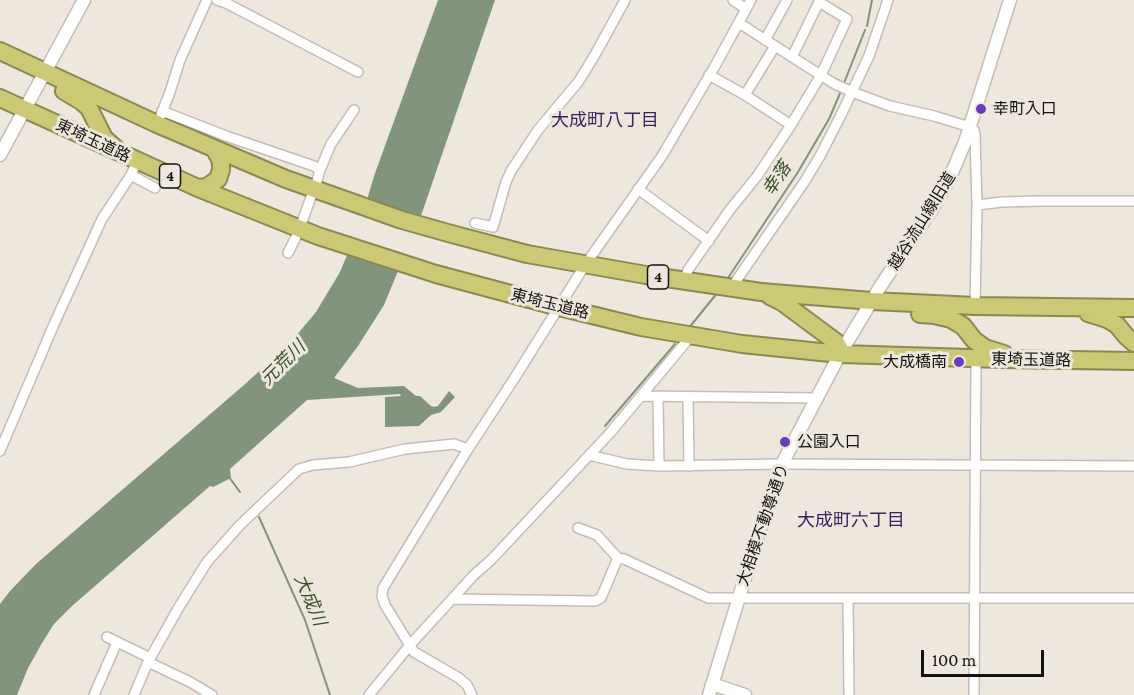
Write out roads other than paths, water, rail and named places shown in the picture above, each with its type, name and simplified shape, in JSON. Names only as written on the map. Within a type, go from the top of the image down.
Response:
[{"type":"highway","name":"4","points":[[0,51],[45,72],[159,118],[215,150],[332,196],[402,220],[527,254],[761,292],[975,306],[1134,308]]},
{"type":"highway","name":"4","points":[[45,72],[54,86],[89,108],[104,138],[131,164]]},
{"type":"highway","name":"4","points":[[0,90],[11,95],[24,109]]},
{"type":"highway","name":"東埼玉道路","points":[[0,98],[131,164],[318,236],[436,274],[641,327],[742,344],[840,354],[1134,361]]},
{"type":"highway","name":"4","points":[[198,188],[213,184],[218,179],[221,165],[215,150]]},
{"type":"highway","points":[[761,292],[782,302],[836,342],[840,354]]},
{"type":"highway","name":"4","points":[[872,301],[880,309],[888,312],[934,315],[951,319],[963,326],[974,340],[985,348],[1037,360]]},
{"type":"highway","name":"4","points":[[1061,308],[1107,319],[1117,325],[1134,343]]},
{"type":"street","points":[[0,155],[84,0]]},
{"type":"street","points":[[207,0],[180,60],[159,118],[226,136],[304,162],[320,170]]},
{"type":"street","points":[[217,0],[358,72]]},
{"type":"street","points":[[475,223],[493,227],[511,171],[538,130],[579,81],[625,0]]},
{"type":"street","points":[[472,695],[467,685],[459,678],[414,652],[386,605],[382,596],[383,588],[585,265],[662,156],[749,4],[733,0]]},
{"type":"street","points":[[765,40],[787,0]]},
{"type":"street","points":[[734,289],[740,276],[820,156],[869,56],[888,0]]},
{"type":"street","name":"越谷流山線旧道","points":[[872,301],[948,182],[970,128],[1010,0]]},
{"type":"street","points":[[684,281],[688,270],[792,125],[821,75],[847,19],[819,2],[792,57]]},
{"type":"street","points":[[738,23],[852,92],[890,106],[934,116],[974,130],[975,306]]},
{"type":"street","points":[[745,95],[775,46]]},
{"type":"street","points":[[709,75],[792,125]]},
{"type":"street","points":[[317,181],[331,144],[354,110]]},
{"type":"street","points":[[0,451],[3,436],[59,313],[102,219],[131,164],[155,188]]},
{"type":"street","points":[[638,189],[709,241]]},
{"type":"street","points":[[300,225],[312,194]]},
{"type":"street","points":[[976,205],[1040,201],[1134,201]]},
{"type":"street","points":[[288,253],[296,237]]},
{"type":"street","name":"大相模不動尊通り","points":[[710,689],[782,464],[840,354],[872,301]]},
{"type":"street","points":[[369,695],[410,645],[474,575],[492,559],[610,433],[686,342],[687,335]]},
{"type":"street","points":[[974,695],[976,359]]},
{"type":"street","points":[[641,396],[816,398]]},
{"type":"street","points":[[658,396],[658,466]]},
{"type":"street","points":[[688,396],[689,466]]},
{"type":"street","points":[[134,695],[149,660],[178,607],[207,562],[240,525],[299,469],[313,465],[349,462],[415,448],[454,444],[468,450]]},
{"type":"street","points":[[589,455],[627,465],[658,466],[782,464],[1134,466]]},
{"type":"street","points":[[578,528],[597,535],[617,558],[624,559],[708,598],[1134,598]]},
{"type":"street","points":[[453,599],[595,601],[601,598],[617,558]]},
{"type":"street","points":[[848,598],[849,695]]},
{"type":"street","points":[[107,637],[212,695]]},
{"type":"street","points":[[94,695],[117,642]]},
{"type":"street","points":[[710,689],[745,695]]},
{"type":"water","name":"元荒川","points":[[438,0],[495,0],[423,210],[384,305],[334,378],[358,388],[404,386],[434,407],[438,406],[449,391],[455,397],[441,412],[431,415],[419,426],[385,427],[385,397],[401,396],[400,394],[307,400],[230,469],[231,478],[213,487],[210,486],[72,606],[54,624],[42,643],[17,695],[0,695],[0,604],[10,591],[36,564],[244,385],[290,343],[316,312],[340,272],[360,224],[374,176]]},
{"type":"waterway","name":"幸落","points":[[867,26],[872,0]]},
{"type":"waterway","name":"幸落","points":[[844,83],[865,30]]},
{"type":"waterway","name":"幸落","points":[[728,278],[798,172],[829,119],[841,91]]},
{"type":"waterway","name":"幸落","points":[[688,329],[718,292]]},
{"type":"waterway","name":"幸落","points":[[605,426],[675,344]]},
{"type":"waterway","points":[[229,477],[240,492]]},
{"type":"waterway","name":"大成川","points":[[259,517],[305,620],[330,695]]},
{"type":"place","name":"幸町入口","points":[[981,109]]},
{"type":"place","name":"大成橋南","points":[[959,362]]},
{"type":"place","name":"公園入口","points":[[785,442]]},
{"type":"district","name":"大成町八丁目","points":[[605,120]]},
{"type":"district","name":"大成町六丁目","points":[[851,520]]}]
